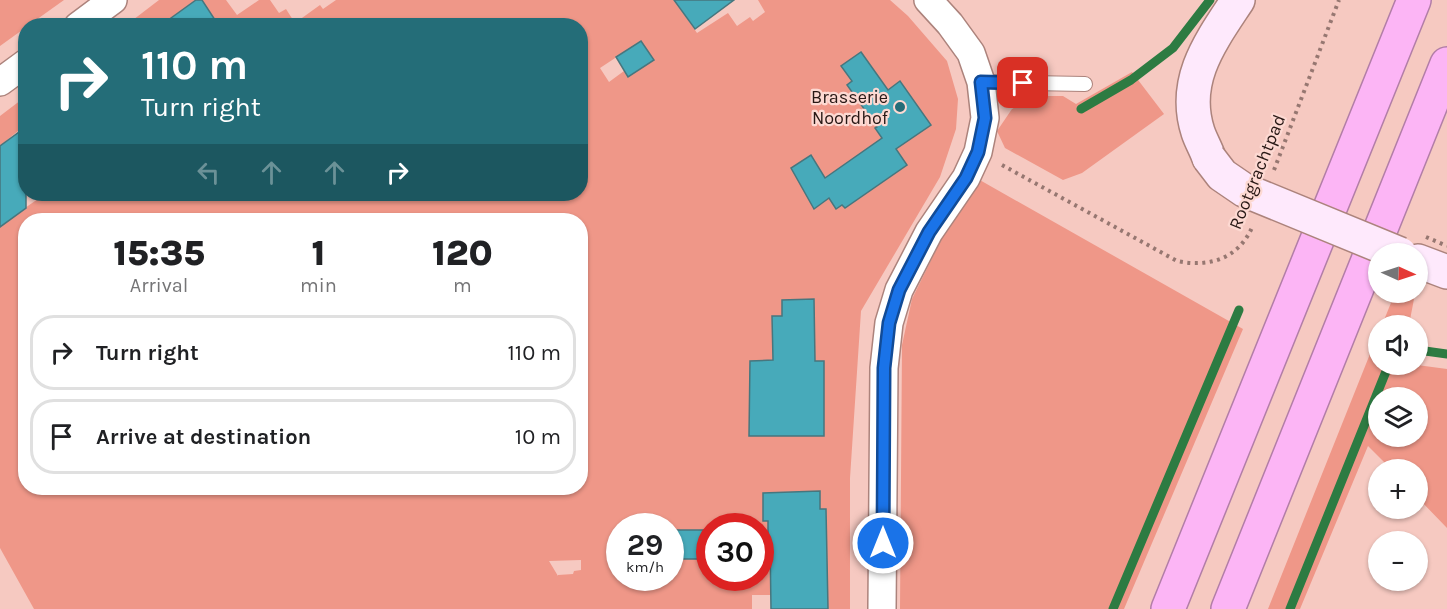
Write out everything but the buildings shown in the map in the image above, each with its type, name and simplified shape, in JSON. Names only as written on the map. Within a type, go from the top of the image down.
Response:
[{"type":"highway","points":[[1168,609],[1414,0]]},
{"type":"highway","points":[[1228,609],[1447,64]]},
{"type":"street","points":[[89,18],[113,0]]},
{"type":"street","points":[[882,609],[884,368],[889,323],[899,290],[929,232],[966,178],[978,152],[985,118],[981,82],[971,53],[950,24],[928,0]]},
{"type":"street","points":[[1238,0],[1210,43],[1197,72],[1193,101],[1197,131],[1209,158],[1222,175],[1244,190],[1373,243]]},
{"type":"street","points":[[0,82],[18,69]]},
{"type":"lane","points":[[981,82],[1085,84]]},
{"type":"path","name":"Rootgrachtpad","points":[[1272,173],[1339,0]]},
{"type":"path","name":"Rootgrachtpad","points":[[978,152],[1177,261],[1205,264],[1236,251],[1248,238],[1256,216]]},
{"type":"shaded area","points":[[0,0],[64,0],[39,18],[18,18],[18,33],[0,46]]},
{"type":"shaded area","points":[[159,0],[196,0],[171,18],[135,18]]},
{"type":"shaded area","points":[[202,0],[226,0],[237,15],[259,0],[270,0],[279,13],[286,9],[292,18],[214,18]]},
{"type":"shaded area","points":[[336,0],[674,0],[697,33],[728,13],[737,26],[750,17],[753,21],[765,12],[758,0],[890,0],[908,16],[947,61],[958,99],[956,129],[940,177],[861,311],[850,478],[850,609],[828,609],[828,577],[774,577],[774,539],[827,538],[826,509],[820,509],[819,491],[763,493],[763,513],[696,513],[696,530],[684,530],[684,513],[606,513],[606,591],[684,591],[684,559],[696,559],[696,591],[771,591],[771,595],[752,595],[752,609],[34,609],[0,548],[0,174],[25,208],[35,201],[588,201],[588,18],[302,18],[320,5],[323,9]],"holes":[[[641,41],[654,60],[628,77],[624,71],[609,82],[600,68]],[[841,66],[888,90],[901,82],[931,125],[896,149],[907,165],[842,205],[882,138],[875,129],[877,126],[847,85],[852,81]],[[782,300],[814,300],[806,326],[815,326],[815,361],[824,361],[812,408],[824,408],[824,436],[749,436],[749,408],[759,408],[750,375],[750,362],[773,360],[772,316],[782,316]],[[581,560],[581,570],[574,571],[573,574],[558,576],[549,561]]]},
{"type":"shaded area","points":[[1132,72],[1164,114],[1082,173],[1063,180],[1005,148],[997,131],[1012,109],[1035,96],[1063,96],[1076,104]]},
{"type":"shaded area","points":[[18,102],[18,131],[0,146],[0,116]]},
{"type":"shaded area","points":[[978,179],[1243,329],[1124,609],[900,609],[902,345],[912,299],[942,238]]},
{"type":"shaded area","points":[[1391,303],[1413,303],[1411,315],[1386,315]]},
{"type":"shaded area","points":[[1368,359],[1368,375],[1428,375],[1428,366],[1447,369],[1447,528],[1428,508],[1428,459],[1381,459],[1369,447],[1428,447],[1428,387],[1368,387],[1368,446],[1300,609],[1268,609]]},
{"type":"waterway","points":[[1081,109],[1131,80],[1173,48],[1210,0]]},
{"type":"waterway","points":[[1113,609],[1239,310]]},
{"type":"waterway","points":[[1428,351],[1447,354]]},
{"type":"waterway","points":[[1290,609],[1385,375]]},
{"type":"place","name":"Brasserie Noordhof","points":[[900,107]]},
{"type":"route","points":[[883,543],[884,368],[889,323],[899,290],[929,232],[966,178],[978,152],[985,118],[981,82],[1023,83]]}]
